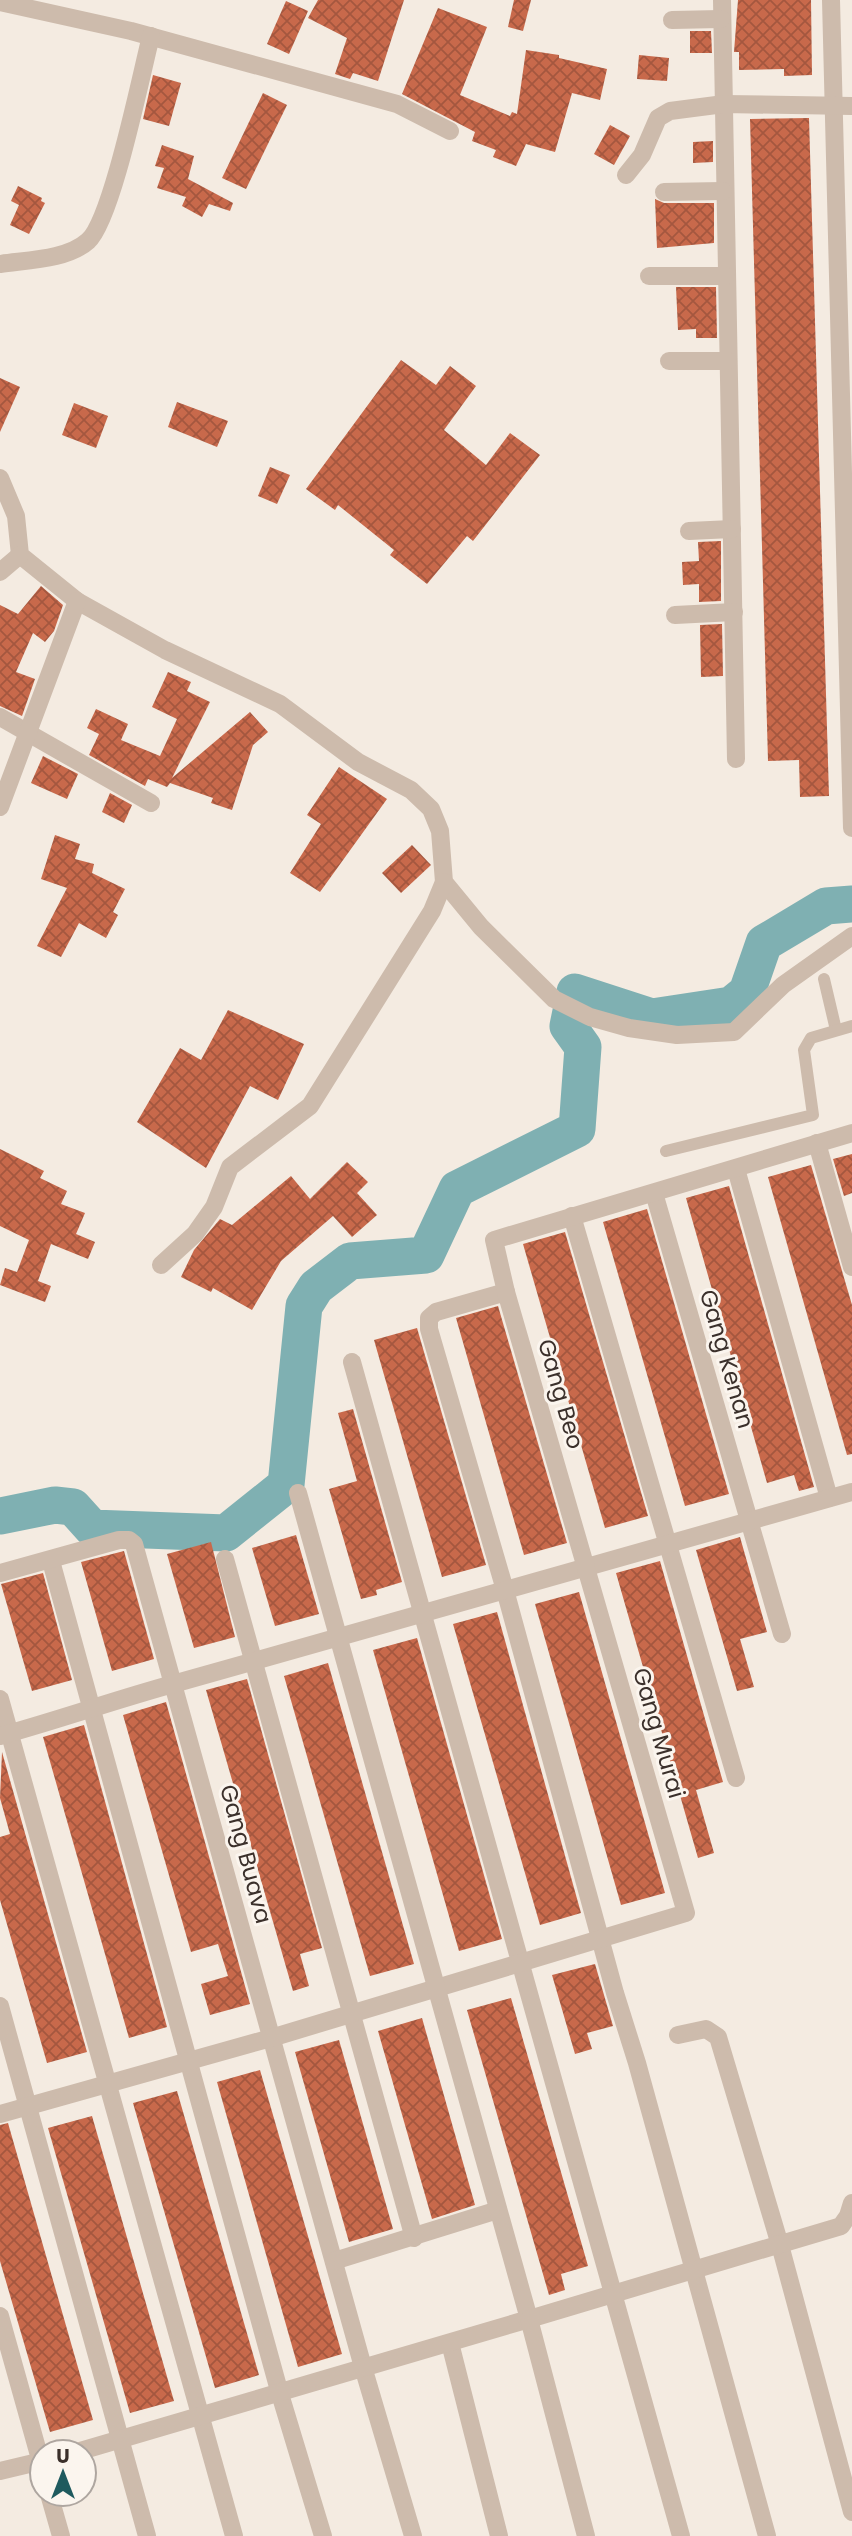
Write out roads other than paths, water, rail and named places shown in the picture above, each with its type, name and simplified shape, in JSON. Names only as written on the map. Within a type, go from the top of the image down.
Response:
[{"type":"street","points":[[722,0],[723,191],[733,529],[736,759]]},
{"type":"street","points":[[831,0],[852,828]]},
{"type":"street","points":[[0,2],[151,36],[397,104],[450,131]]},
{"type":"street","points":[[672,20],[721,19]]},
{"type":"street","points":[[0,264],[68,252],[88,242],[98,227],[109,200],[151,36]]},
{"type":"street","points":[[626,176],[642,155],[654,125],[662,115],[724,104],[852,106]]},
{"type":"street","points":[[664,192],[723,191]]},
{"type":"street","points":[[649,276],[726,276]]},
{"type":"street","points":[[669,361],[728,361]]},
{"type":"street","points":[[0,478],[16,516],[20,555],[77,601],[165,650],[281,704],[358,762],[411,790],[430,810],[440,831],[444,882],[432,911],[310,1106],[230,1167],[214,1207],[195,1234],[161,1265]]},
{"type":"street","points":[[689,531],[733,529]]},
{"type":"street","points":[[0,572],[20,555]]},
{"type":"street","points":[[0,807],[29,736],[77,601]]},
{"type":"street","points":[[676,615],[734,612]]},
{"type":"street","points":[[0,717],[29,736],[151,803]]},
{"type":"street","points":[[444,882],[489,935],[554,999],[590,1017],[629,1028],[677,1035],[734,1032],[783,985],[852,936]]},
{"type":"street","points":[[736,1779],[665,1543],[572,1216],[656,1201],[736,1169],[852,1133]]},
{"type":"street","points":[[817,1143],[852,1267]]},
{"type":"street","points":[[736,1169],[829,1499]]},
{"type":"street","name":"Gang Kenan","points":[[656,1201],[782,1634]]},
{"type":"street","name":"Gang Beo","points":[[572,1216],[498,1237],[493,1246],[585,1567]]},
{"type":"street","points":[[506,1292],[436,1312],[429,1318],[429,1329],[505,1590],[767,2536]]},
{"type":"street","points":[[352,1362],[681,2536]]},
{"type":"street","points":[[5,1735],[173,1684],[422,1617],[665,1543],[852,1492]]},
{"type":"street","points":[[298,1493],[530,2319],[586,2536]]},
{"type":"street","name":"Gang Buava","points":[[51,1561],[119,1540],[129,1540],[134,1544],[363,2367],[413,2536]]},
{"type":"street","points":[[225,1559],[414,2238]]},
{"type":"street","points":[[0,1573],[51,1561],[281,2394],[323,2536]]},
{"type":"street","name":"Gang Murai","points":[[585,1567],[687,1913],[601,1940]]},
{"type":"street","points":[[0,1699],[5,1735],[109,2084],[199,2418],[234,2536]]},
{"type":"street","points":[[0,2114],[271,2038],[601,1940]]},
{"type":"street","points":[[0,2006],[147,2536]]},
{"type":"street","points":[[678,2035],[706,2029],[718,2037],[779,2245],[852,2512]]},
{"type":"street","points":[[98,2447],[841,2226],[848,2217],[852,2203]]},
{"type":"street","points":[[334,2261],[498,2210]]},
{"type":"street","points":[[0,2316],[35,2438]]},
{"type":"street","points":[[450,2343],[499,2536]]},
{"type":"street","points":[[0,2472],[28,2466]]},
{"type":"street","points":[[54,2508],[61,2536]]},
{"type":"lane","points":[[824,979],[836,1030]]},
{"type":"lane","points":[[666,1151],[813,1115],[804,1050],[811,1038],[852,1026]]},
{"type":"waterway","points":[[0,1516],[55,1505],[73,1507],[92,1528],[226,1533],[286,1485],[304,1306],[316,1287],[350,1261],[426,1255],[457,1189],[577,1129],[583,1047],[568,1026],[575,992],[652,1017],[731,1005],[747,992],[764,943],[826,906],[852,904]]}]
